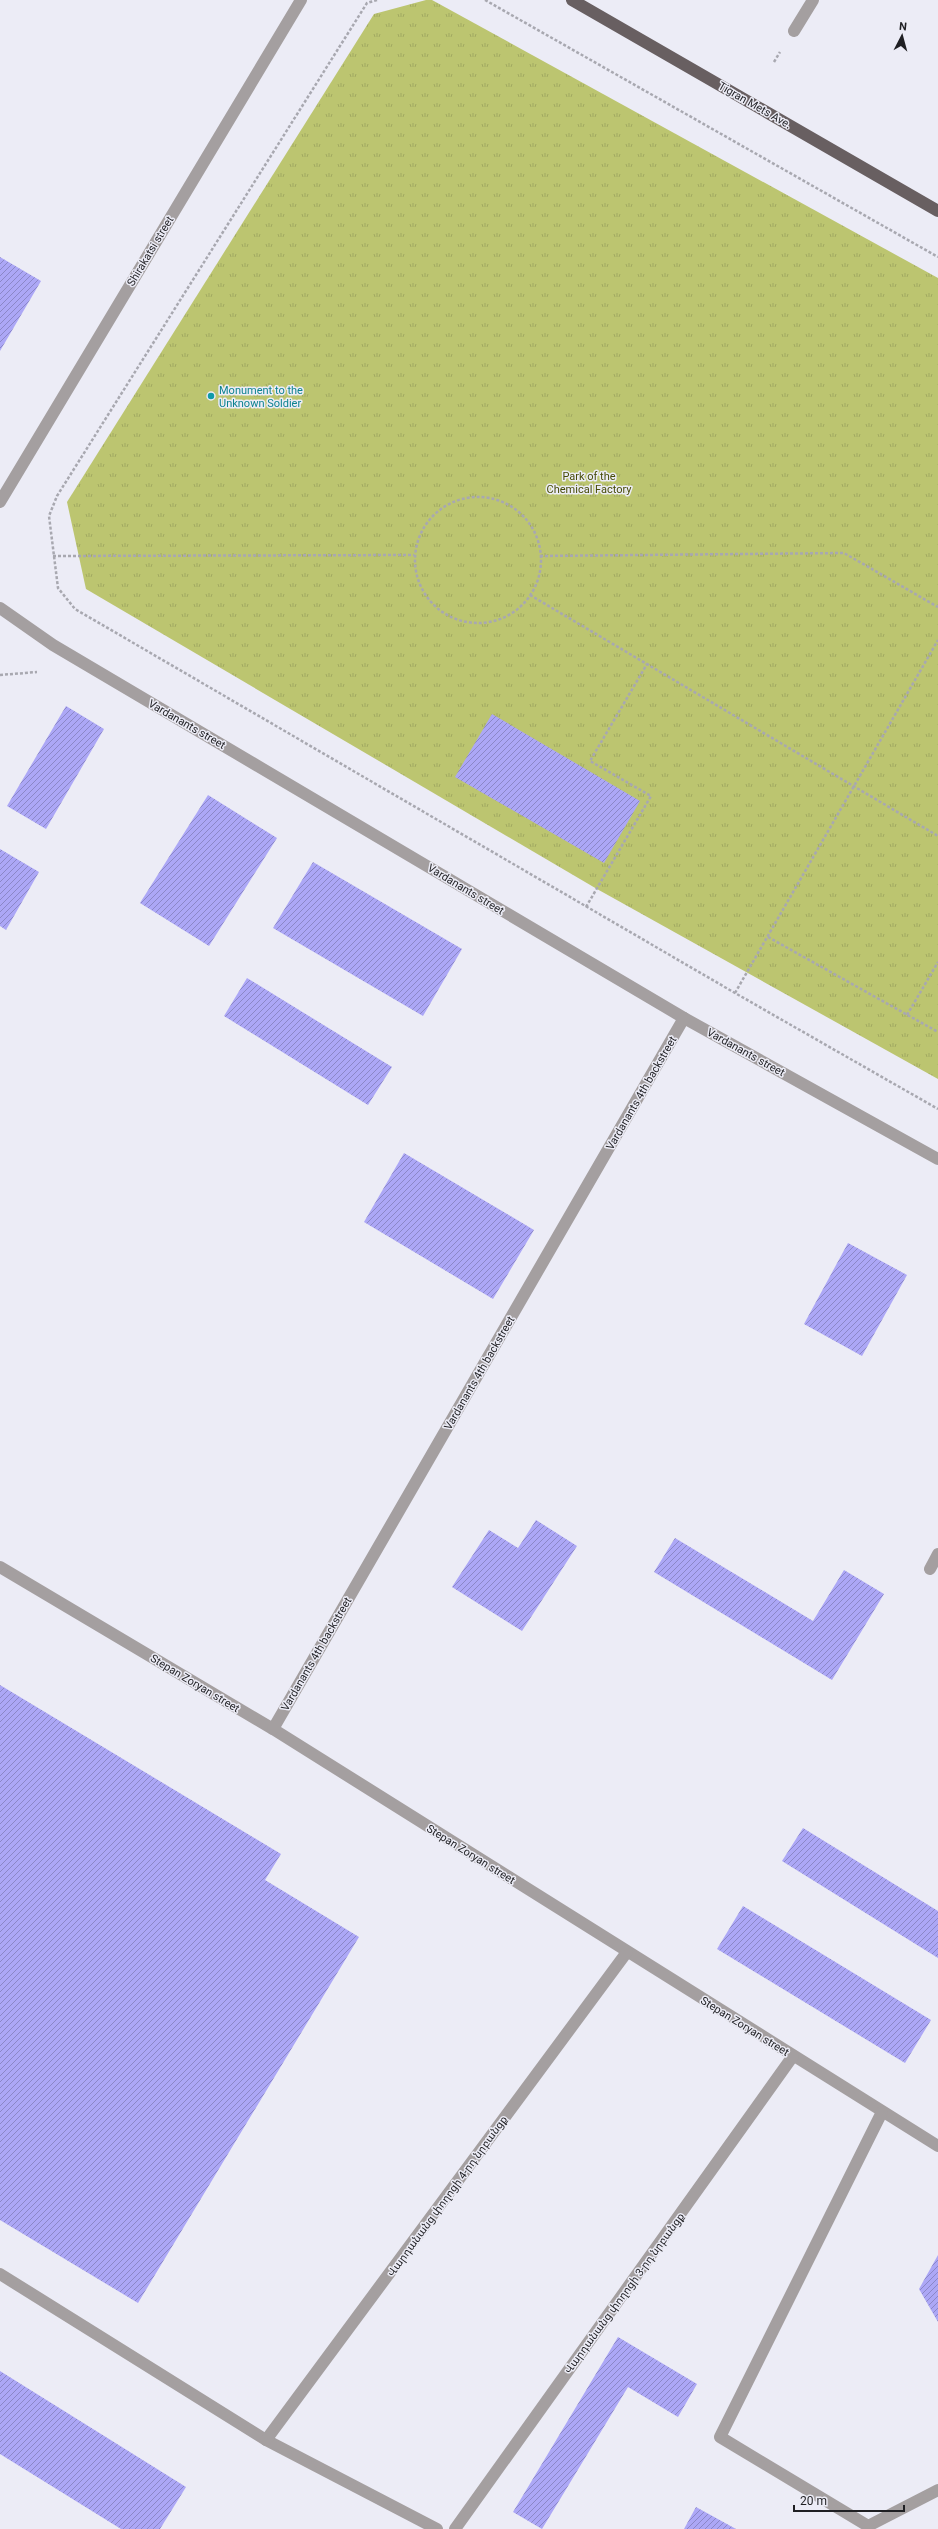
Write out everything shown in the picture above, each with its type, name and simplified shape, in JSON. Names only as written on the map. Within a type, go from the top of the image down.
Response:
[{"type":"main road","name":"Tigran Mets Ave.","points":[[572,0],[938,211]]},
{"type":"street","name":"Shirakatsi street","points":[[0,502],[301,0]]},
{"type":"street","points":[[794,31],[813,0]]},
{"type":"street","name":"Vardanants street","points":[[0,608],[53,645],[684,1018],[938,1160]]},
{"type":"street","name":"Vardanants 4th backstreet","points":[[273,1729],[684,1018]]},
{"type":"street","points":[[930,1569],[938,1554]]},
{"type":"street","name":"Stepan Zoryan street","points":[[0,1567],[273,1729],[938,2146]]},
{"type":"street","name":"Վարդանանց փողոցի 4-րդ նրբանցք","points":[[266,2440],[627,1952]]},
{"type":"street","name":"Վարդանանց փողոցի 3-րդ նրբանցք","points":[[456,2529],[793,2056]]},
{"type":"street","points":[[882,2112],[720,2438],[868,2526],[938,2490]]},
{"type":"street","points":[[0,2274],[134,2356],[266,2440],[437,2529]]},
{"type":"path","points":[[377,0],[366,3],[57,496],[49,516],[58,588],[75,609],[586,907],[938,1109]]},
{"type":"path","points":[[485,0],[938,257]]},
{"type":"path","points":[[469,498],[490,499],[509,506],[525,519],[536,536],[540,556],[539,576],[530,595],[517,610],[499,620],[479,624],[458,621],[440,611],[425,596],[416,576],[414,555],[419,535],[432,517],[448,504],[469,498]]},
{"type":"path","points":[[540,556],[844,553],[938,607]]},
{"type":"path","points":[[53,556],[414,555]]},
{"type":"path","points":[[530,595],[938,836]]},
{"type":"path","points":[[735,993],[938,640]]},
{"type":"path","points":[[586,907],[651,796],[590,760],[647,664]]},
{"type":"path","points":[[0,675],[36,672]]},
{"type":"path","points":[[768,937],[938,1032]]},
{"type":"path","points":[[908,1015],[938,962]]},
{"type":"green space","name":"Park of the Chemical Factory","points":[[426,0],[432,0],[938,278],[938,1079],[597,889],[86,589],[67,502],[374,14]]},
{"type":"building","points":[[0,257],[41,281],[0,351]]},
{"type":"building","points":[[66,706],[104,729],[46,829],[7,806]]},
{"type":"building","points":[[492,714],[640,801],[604,863],[455,777]]},
{"type":"building","points":[[208,795],[277,838],[209,946],[140,903]]},
{"type":"building","points":[[0,849],[39,872],[6,930],[0,926]]},
{"type":"building","points":[[313,862],[462,949],[423,1016],[273,928]]},
{"type":"building","points":[[247,978],[392,1067],[368,1105],[224,1016]]},
{"type":"building","points":[[404,1153],[534,1230],[493,1299],[364,1222]]},
{"type":"building","points":[[848,1243],[907,1275],[862,1356],[804,1324]]},
{"type":"building","points":[[536,1520],[577,1546],[522,1631],[452,1587],[489,1530],[518,1548]]},
{"type":"building","points":[[675,1538],[813,1621],[844,1570],[884,1594],[832,1680],[654,1572]]},
{"type":"building","points":[[0,1685],[281,1854],[265,1880],[359,1937],[138,2303],[0,2220]]},
{"type":"building","points":[[803,1828],[938,1911],[938,1958],[782,1861]]},
{"type":"building","points":[[743,1906],[931,2020],[905,2063],[717,1949]]},
{"type":"building","points":[[938,2255],[938,2322],[919,2289]]},
{"type":"building","points":[[618,2337],[697,2384],[678,2417],[628,2387],[542,2529],[513,2512]]},
{"type":"building","points":[[0,2371],[186,2487],[160,2529],[121,2529],[0,2454]]},
{"type":"building","points":[[696,2507],[736,2529],[684,2529]]},
{"type":"place","name":"Monument to the Unknown Soldier","points":[[211,396]]}]
